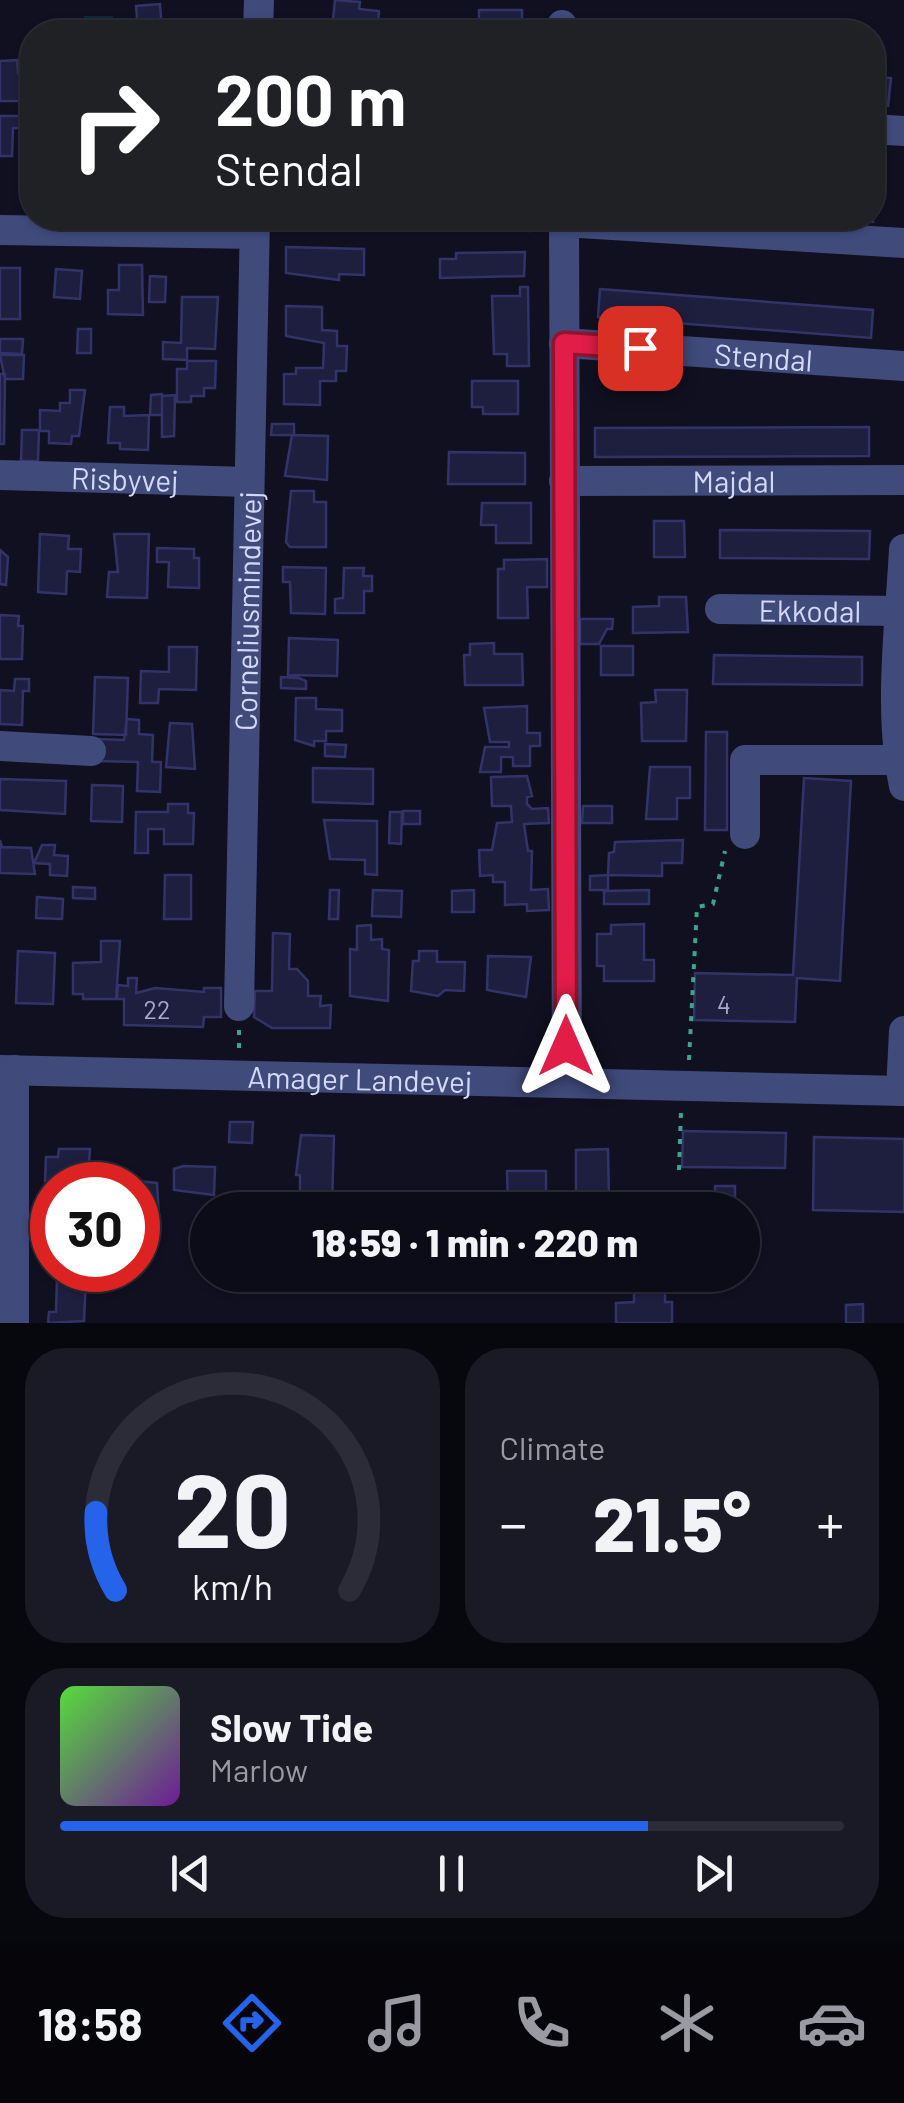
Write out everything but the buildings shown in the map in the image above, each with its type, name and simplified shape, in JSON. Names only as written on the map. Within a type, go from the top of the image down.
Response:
[{"type":"street","name":"Corneliusmindevej","points":[[239,1006],[255,230]]},
{"type":"street","points":[[564,230],[567,1083]]},
{"type":"street","points":[[712,230],[904,243]]},
{"type":"street","name":"Stendal","points":[[564,343],[904,366]]},
{"type":"street","name":"Risbyvej","points":[[0,475],[249,482]]},
{"type":"street","name":"Majdal","points":[[564,481],[904,480]]},
{"type":"street","points":[[745,832],[745,760],[901,773],[900,611],[904,549]]},
{"type":"street","name":"Ekkodal","points":[[720,608],[900,611]]},
{"type":"street","points":[[0,746],[91,750]]},
{"type":"street","points":[[902,1091],[904,1031]]},
{"type":"street","points":[[7,1070],[14,1323]]},
{"type":"street","name":"Amager Landevej","points":[[7,1070],[902,1091]]},
{"type":"path","points":[[679,1170],[697,907],[713,904],[730,831],[745,832]]},
{"type":"path","points":[[239,1006],[240,1075]]},
{"type":"water","points":[[84,16],[113,16],[113,20],[84,20]]},
{"type":"route","points":[[566,1046],[564,343],[640,348]]}]
